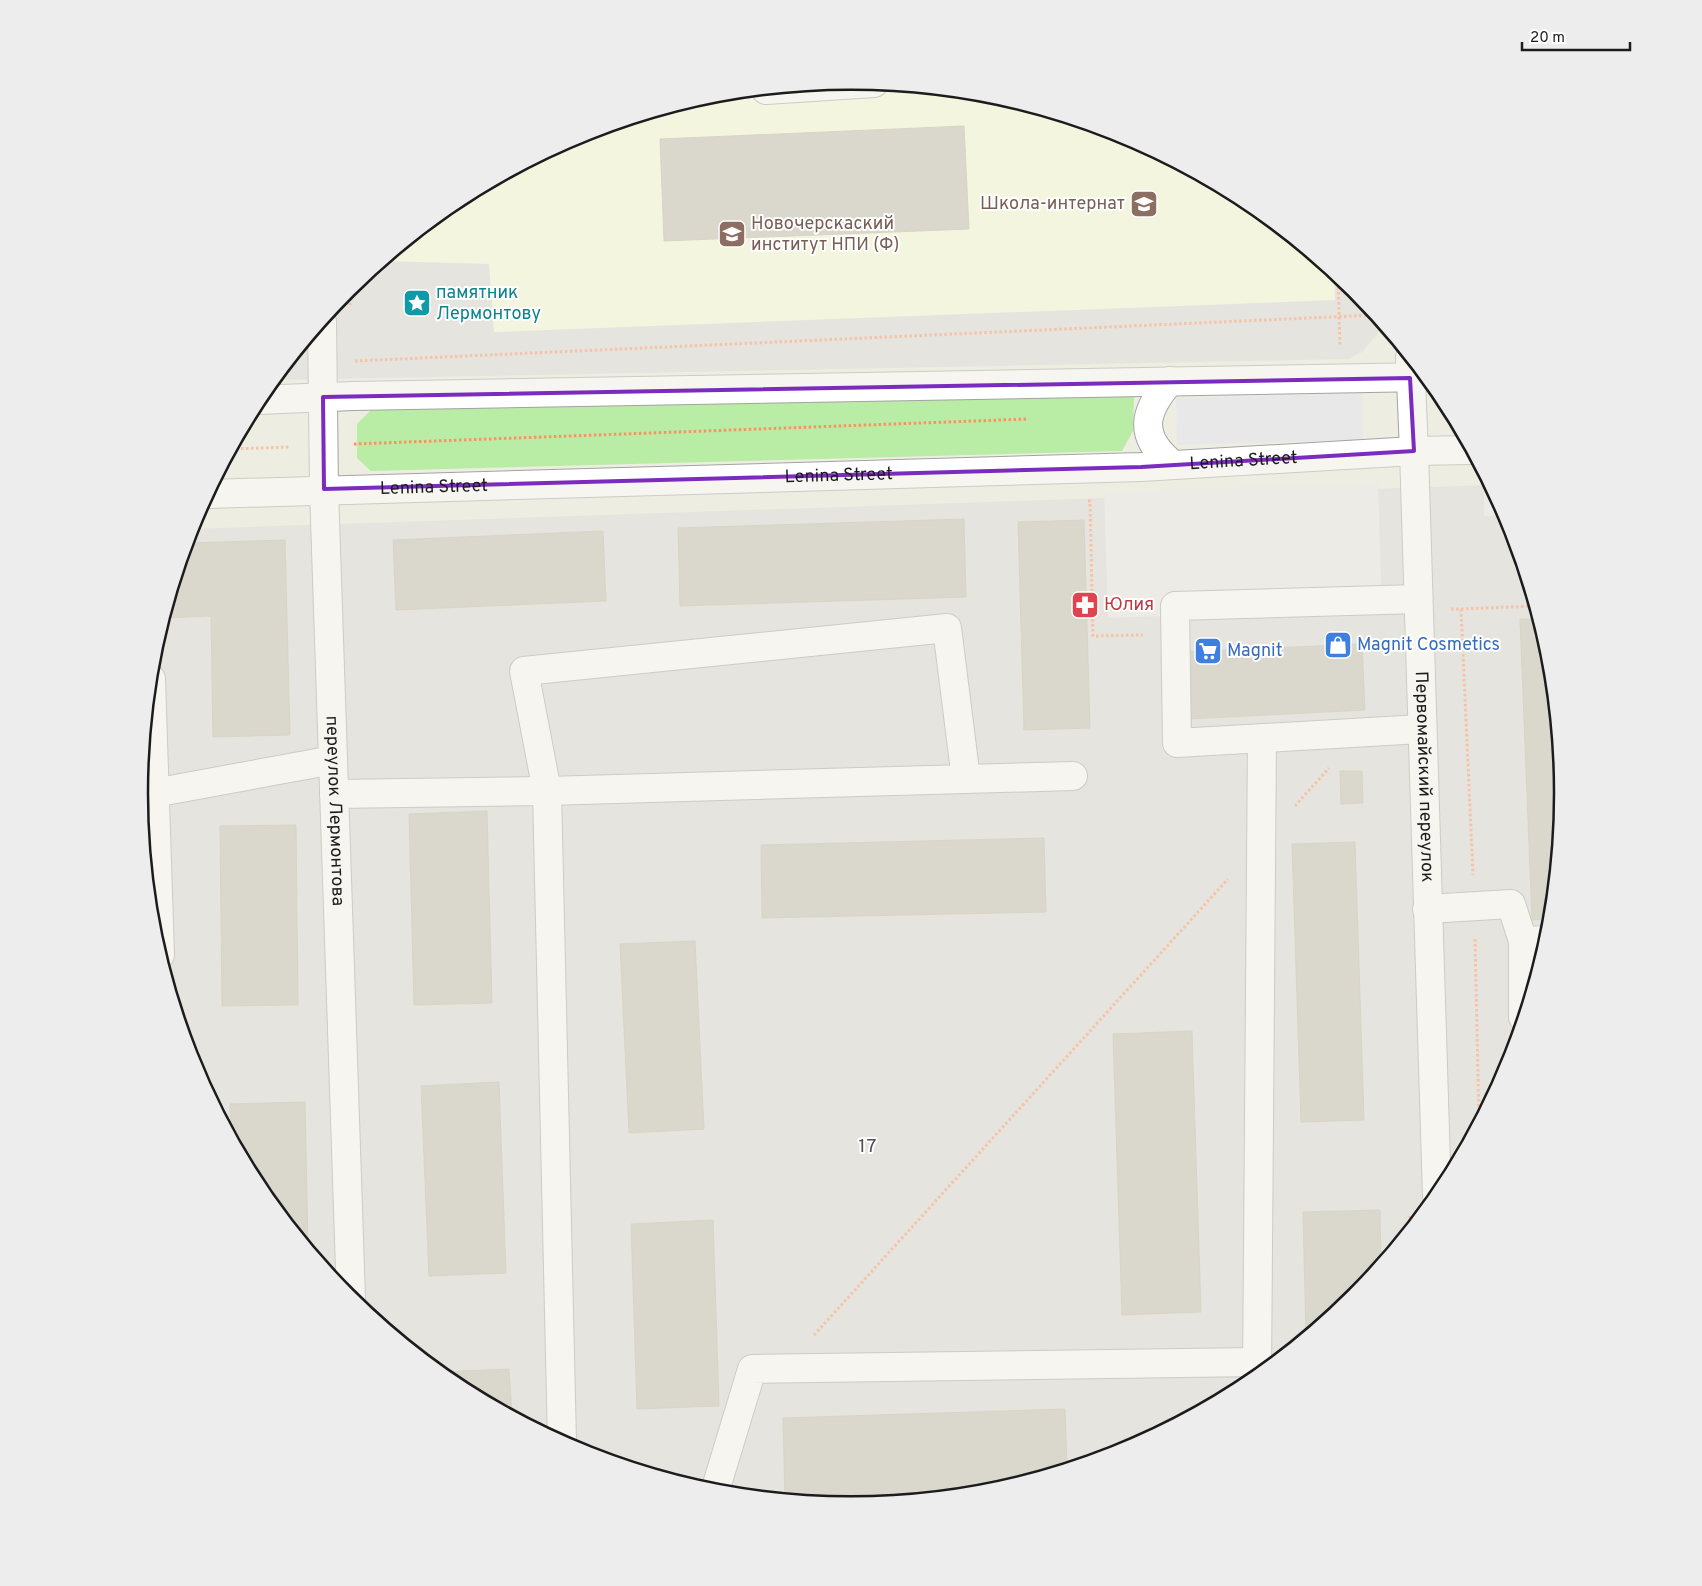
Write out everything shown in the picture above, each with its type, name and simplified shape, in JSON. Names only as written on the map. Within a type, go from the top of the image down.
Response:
[{"type":"street","name":"переулок Лермонтова","points":[[322,329],[324,489],[351,1286]]},
{"type":"street","points":[[268,400],[1342,379],[1413,371]]},
{"type":"street","name":"Первомайский переулок","points":[[1415,373],[1414,451],[1421,729],[1437,1183]]},
{"type":"street","points":[[1170,381],[1152,404],[1147,424],[1152,443],[1160,454],[1172,464]]},
{"type":"street","name":"Lenina Street","points":[[215,494],[324,489],[1131,467],[1414,451],[1464,450]]},
{"type":"street","points":[[1418,605],[1175,606],[1177,743],[1421,729]]},
{"type":"street","points":[[562,1433],[547,791],[524,671],[947,628],[966,779]]},
{"type":"street","points":[[152,727],[158,909]]},
{"type":"street","points":[[1257,1367],[1262,738]]},
{"type":"street","points":[[154,793],[333,760]]},
{"type":"street","points":[[334,794],[547,791],[1073,776]]},
{"type":"street","points":[[1427,909],[1510,904],[1535,941],[1529,978]]},
{"type":"street","points":[[718,1483],[752,1369],[1254,1369]]},
{"type":"path","points":[[1338,287],[1342,379]]},
{"type":"path","points":[[322,365],[371,359],[1367,315]]},
{"type":"path","points":[[237,450],[1030,419]]},
{"type":"path","points":[[1080,502],[1090,501],[1093,636],[1176,634]]},
{"type":"path","points":[[1418,605],[1460,609],[1529,606]]},
{"type":"path","points":[[1460,609],[1474,906],[1479,1110]]},
{"type":"path","points":[[1295,806],[1362,732]]},
{"type":"path","points":[[783,1368],[1261,843]]},
{"type":"highlighted area","points":[[1410,378],[1414,451],[1141,467],[324,489],[323,397]]},
{"type":"shaded area","name":"Новочерскаский институт НПИ (Ф)","points":[[851,90],[943,96],[1033,114],[1077,127],[1162,162],[1242,208],[1279,235],[1315,264],[1334,283],[1335,300],[494,332],[489,264],[390,261],[460,208],[499,184],[540,162],[625,127],[669,114],[759,96]]},
{"type":"shaded area","points":[[770,95],[943,96],[1033,114],[1077,127],[1162,162],[1242,208],[1279,235],[1315,264],[1380,329],[1362,352],[1349,359],[282,380],[322,329],[387,264],[460,208],[499,184],[540,162],[625,127],[669,114],[714,104]]},
{"type":"shaded area","points":[[1362,393],[1363,440],[1177,445],[1176,398]]},
{"type":"shaded area","points":[[1378,482],[1382,608],[1108,618],[1104,492]]},
{"type":"shaded area","points":[[1483,485],[1517,567],[1530,611],[1548,701],[1552,747],[1554,793],[1548,885],[1530,975],[1517,1019],[1482,1104],[1460,1144],[1436,1184],[1380,1257],[1315,1322],[1279,1351],[1242,1378],[1162,1424],[1077,1459],[1033,1472],[943,1490],[897,1494],[851,1496],[759,1490],[669,1472],[625,1459],[540,1424],[499,1402],[460,1378],[387,1322],[322,1257],[293,1221],[266,1184],[220,1104],[185,1019],[172,975],[154,885],[148,793],[154,701],[162,656],[172,611],[185,567],[200,529]]},
{"type":"shaded area","points":[[1484,487],[1497,516],[1484,516]]},
{"type":"green space","points":[[1120,384],[1134,397],[1133,431],[1122,451],[371,471],[357,458],[357,424],[372,409]]},
{"type":"building","points":[[964,126],[969,229],[664,241],[660,139]]},
{"type":"building","points":[[964,519],[966,597],[680,606],[678,528]]},
{"type":"building","points":[[1084,520],[1090,728],[1024,730],[1018,522]]},
{"type":"building","points":[[603,531],[606,601],[396,610],[393,540]]},
{"type":"building","points":[[285,540],[290,735],[213,737],[211,616],[171,618],[185,567],[195,543]]},
{"type":"building","points":[[1520,619],[1532,619],[1540,656],[1548,701],[1554,793],[1548,885],[1542,919],[1532,920]]},
{"type":"building","points":[[1362,644],[1365,710],[1188,719],[1185,652]]},
{"type":"building","points":[[1340,771],[1362,771],[1363,803],[1341,804]]},
{"type":"building","points":[[487,811],[492,1003],[414,1005],[409,814]]},
{"type":"building","points":[[296,825],[298,1005],[222,1006],[220,826]]},
{"type":"building","points":[[1044,838],[1046,912],[762,918],[761,845]]},
{"type":"building","points":[[1355,842],[1364,1120],[1301,1122],[1292,844]]},
{"type":"building","points":[[695,941],[704,1129],[629,1133],[620,944]]},
{"type":"building","points":[[1192,1031],[1201,1312],[1122,1315],[1113,1034]]},
{"type":"building","points":[[499,1082],[506,1273],[429,1276],[421,1086]]},
{"type":"building","points":[[305,1102],[308,1239],[266,1184],[242,1144],[231,1123],[230,1104]]},
{"type":"building","points":[[1380,1210],[1381,1256],[1306,1329],[1303,1212]]},
{"type":"building","points":[[713,1220],[719,1406],[637,1409],[631,1224]]},
{"type":"building","points":[[509,1369],[512,1409],[460,1378],[451,1372]]},
{"type":"building","points":[[1065,1409],[1067,1462],[1033,1472],[943,1490],[848,1496],[785,1492],[783,1418]]},
{"type":"place","name":"Школа-интернат","points":[[1144,204]]},
{"type":"place","name":"Новочерскаский институт НПИ (Ф)","points":[[732,234]]},
{"type":"place","name":"памятник Лермонтову","points":[[417,303]]},
{"type":"place","name":"Юлия","points":[[1085,605]]},
{"type":"place","name":"Magnit Cosmetics","points":[[1338,645]]},
{"type":"place","name":"Magnit","points":[[1208,651]]},
{"type":"district","name":"17","points":[[868,1147]]}]
